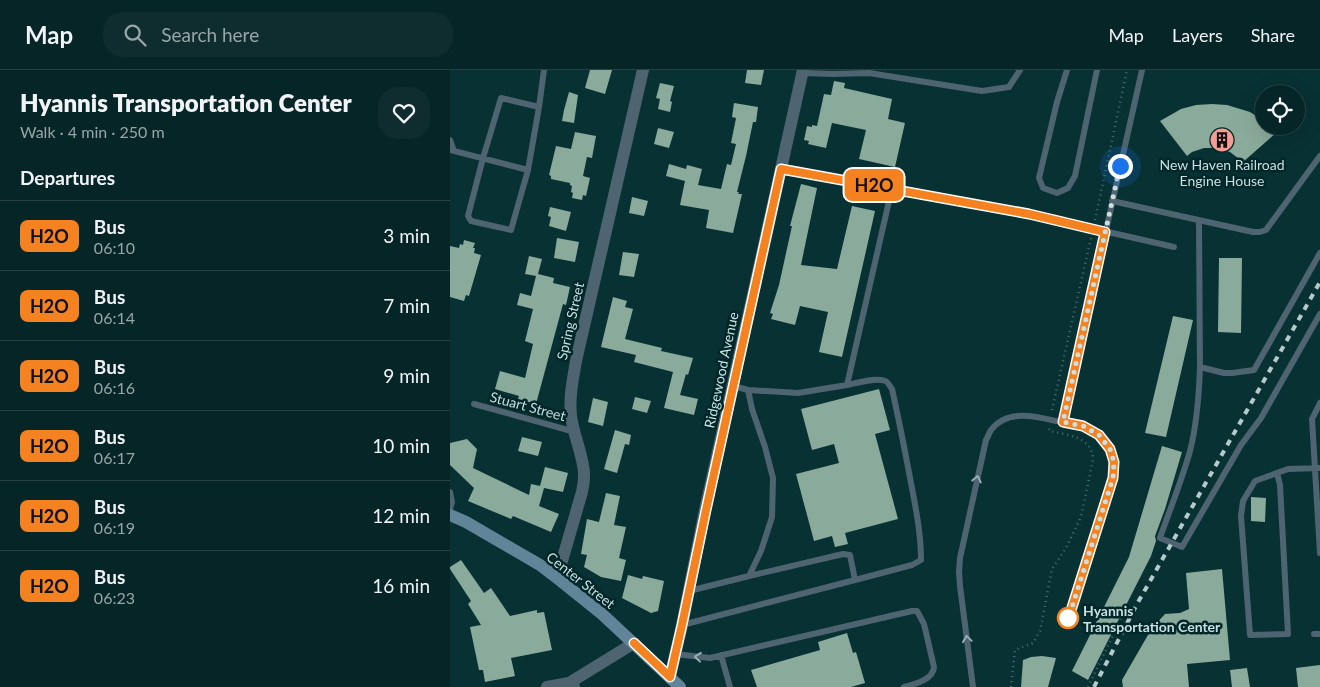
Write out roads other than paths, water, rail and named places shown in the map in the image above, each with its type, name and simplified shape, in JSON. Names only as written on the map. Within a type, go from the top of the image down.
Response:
[{"type":"main road","name":"Center Street","points":[[450,515],[466,522],[540,565],[596,609],[680,687]]},
{"type":"street","name":"Spring Street","points":[[557,578],[582,492],[584,478],[584,465],[571,417],[570,402],[576,361],[643,70]]},
{"type":"street","name":"Ridgewood Avenue","points":[[670,677],[802,72]]},
{"type":"street","points":[[547,687],[572,685],[634,643]]},
{"type":"lane","points":[[540,107],[501,98],[468,216],[471,221],[511,230],[528,170],[540,107],[544,70]]},
{"type":"lane","points":[[802,72],[833,74],[869,73],[982,91],[1009,86],[1020,70]]},
{"type":"lane","points":[[1067,70],[1038,178],[1043,188],[1057,193],[1068,188],[1075,176],[1097,70]]},
{"type":"lane","points":[[1063,422],[1142,70]]},
{"type":"lane","points":[[450,140],[452,150],[528,170]]},
{"type":"lane","points":[[1112,201],[1253,232],[1266,230],[1320,156]]},
{"type":"lane","points":[[781,169],[1029,214],[1174,247]]},
{"type":"lane","points":[[847,385],[892,188]]},
{"type":"lane","points":[[1199,221],[1200,390],[1190,450],[1160,538],[1182,547],[1241,444],[1261,418],[1320,314]]},
{"type":"lane","points":[[1200,367],[1224,373],[1254,370],[1320,253]]},
{"type":"lane","points":[[682,625],[912,565],[921,560],[920,537],[901,429],[892,389],[888,383],[884,380],[876,380],[798,393],[748,390],[733,386]]},
{"type":"lane","points":[[748,390],[773,478],[772,516],[761,551],[749,576]]},
{"type":"lane","points":[[1320,403],[1312,419],[1317,468],[1320,554]]},
{"type":"lane","name":"Stuart Street","points":[[474,404],[574,432]]},
{"type":"lane","points":[[974,687],[959,572],[960,558],[986,440],[991,430],[999,422],[1011,417],[1023,415],[1037,416],[1083,426],[1099,435],[1110,449],[1114,462],[1113,478],[1068,620]]},
{"type":"lane","points":[[1277,473],[1280,485],[1288,634],[1250,635],[1241,516],[1243,501],[1255,481],[1277,473],[1288,469],[1317,468]]},
{"type":"lane","points":[[450,492],[452,502],[450,509]]},
{"type":"lane","points":[[689,591],[843,554],[850,555],[855,580]]},
{"type":"lane","points":[[675,654],[710,658],[912,610],[917,611],[924,624],[934,672],[930,677],[904,687]]},
{"type":"lane","points":[[721,655],[730,687]]},
{"type":"railway","points":[[1094,687],[1137,604],[1320,282]]},
{"type":"place","name":"New Haven Railroad Engine House","points":[[1222,140]]},
{"type":"place","name":"Hyannis Transportation Center","points":[[1068,618]]}]
